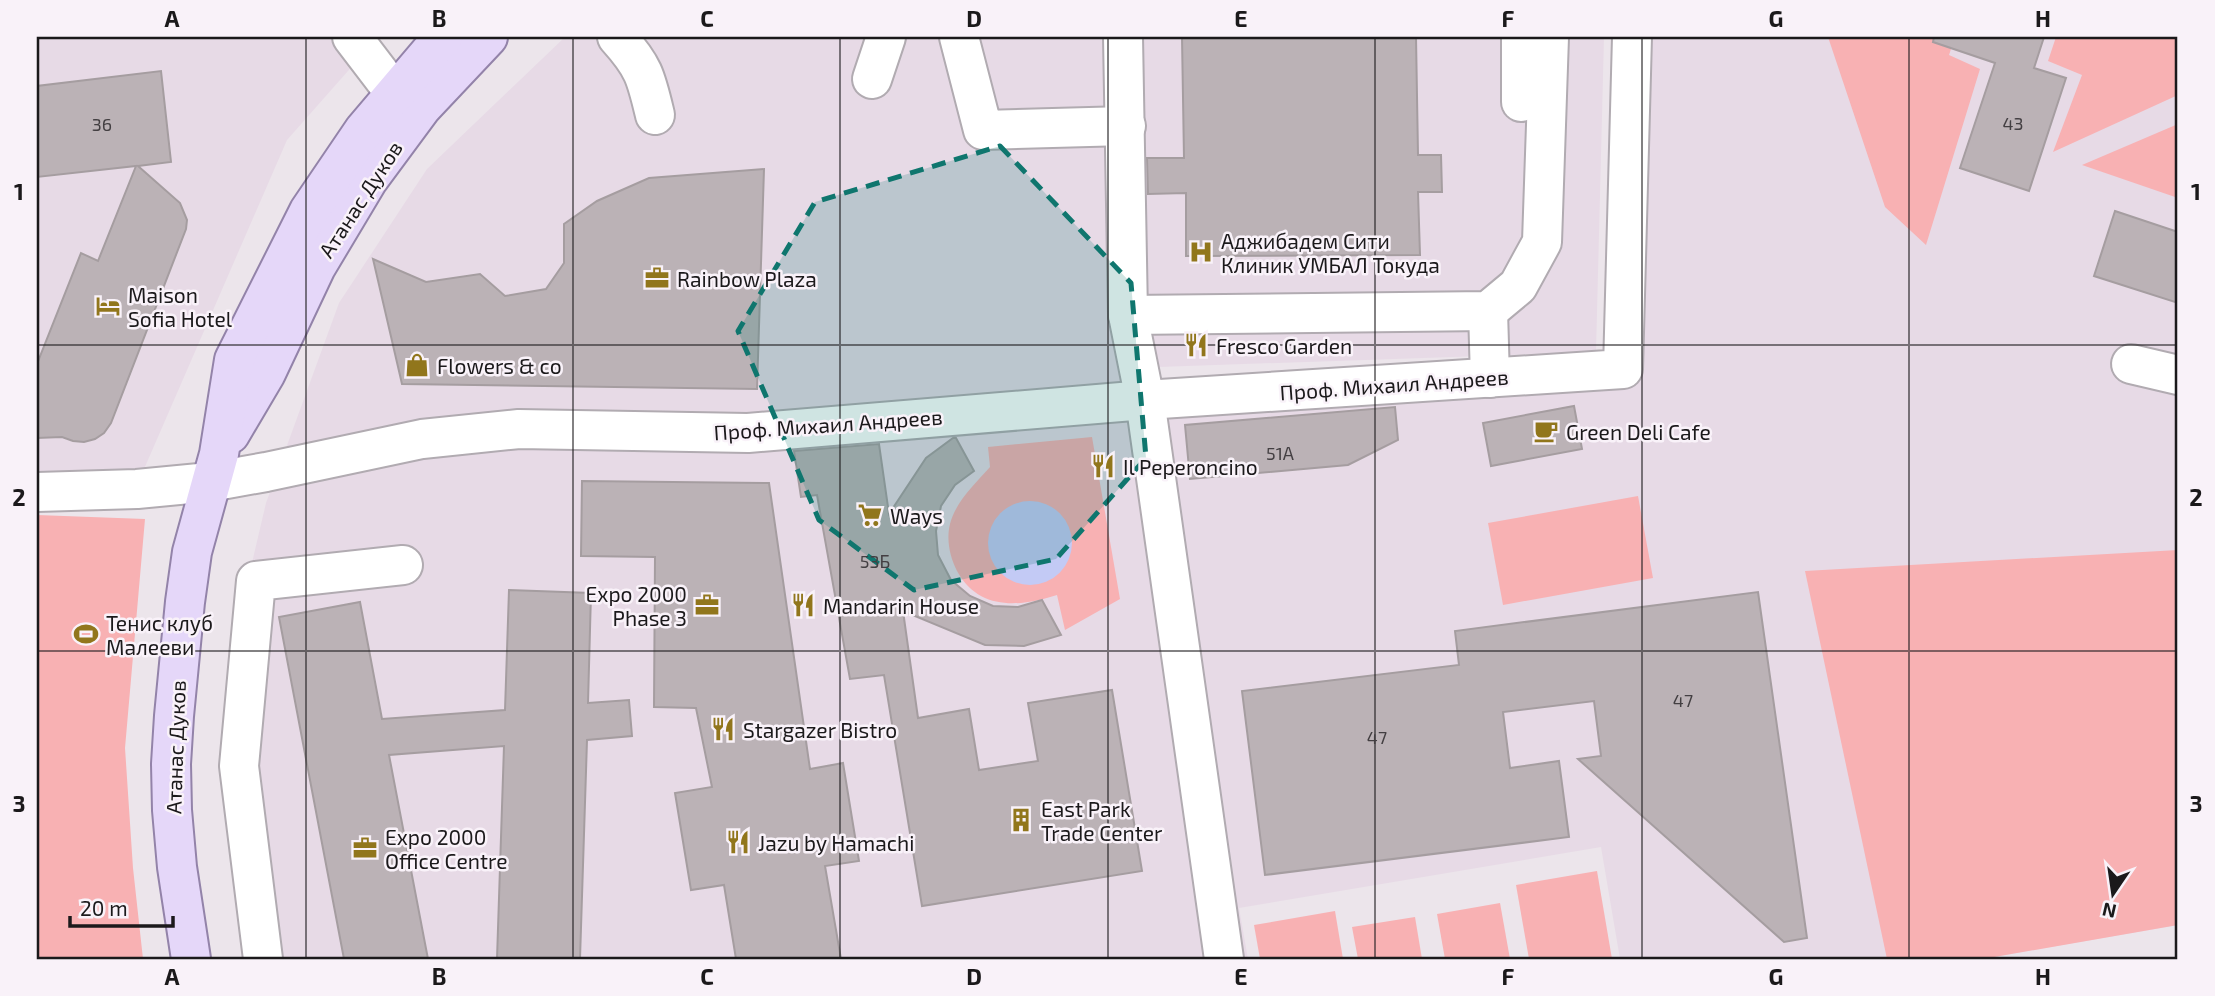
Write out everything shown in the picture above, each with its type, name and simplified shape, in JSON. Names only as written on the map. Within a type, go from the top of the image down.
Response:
[{"type":"main road","name":"Атанас Дуков","points":[[191,959],[177,867],[171,764],[192,552],[214,468],[234,360],[309,211],[364,130],[443,37]]},
{"type":"main road","name":"Атанас Дуков","points":[[214,468],[266,373],[316,267],[368,180],[422,107],[488,37]]},
{"type":"street","points":[[352,37],[394,92]]},
{"type":"street","points":[[617,37],[633,54],[646,75],[655,115]]},
{"type":"street","points":[[872,79],[886,37]]},
{"type":"street","points":[[959,37],[983,130],[1126,126]]},
{"type":"street","points":[[1123,37],[1128,315],[1145,400],[1224,959]]},
{"type":"street","points":[[1518,286],[1521,37]]},
{"type":"street","points":[[1128,315],[1488,312],[1518,286],[1542,242],[1549,37]]},
{"type":"street","name":"Проф. Михаил Андреев","points":[[37,492],[138,489],[214,468],[266,472],[422,439],[519,429],[748,433],[1145,400],[1623,369],[1632,37]]},
{"type":"street","points":[[1488,312],[1490,378]]},
{"type":"street","points":[[2131,364],[2178,375]]},
{"type":"street","points":[[263,959],[239,766],[256,581],[403,565]]},
{"type":"highlighted area","points":[[1000,146],[1131,283],[1146,458],[1056,559],[914,590],[819,520],[738,331],[815,202]]},
{"type":"shaded area","points":[[37,37],[378,37],[287,140],[141,476],[37,480]]},
{"type":"shaded area","points":[[565,37],[1604,37],[1596,352],[1158,367],[1129,419],[1625,385],[1634,37],[2178,37],[2178,925],[1982,959],[1620,959],[1601,847],[1239,908],[1248,959],[258,959],[233,644],[266,503],[339,303],[427,169]]},
{"type":"shaded area","points":[[1828,37],[1955,37],[1949,55],[1980,69],[1926,245],[1885,207]]},
{"type":"shaded area","points":[[2056,37],[2178,37],[2178,95],[2053,152],[2082,75],[2048,61]]},
{"type":"shaded area","points":[[2178,124],[2178,198],[2082,165]]},
{"type":"shaded area","points":[[1092,437],[1120,599],[1065,630],[1057,595],[1015,603],[989,599],[977,593],[957,571],[948,536],[961,500],[990,467],[988,447]]},
{"type":"shaded area","points":[[1638,496],[1653,578],[1503,605],[1488,523]]},
{"type":"shaded area","name":"Тенис клуб Малееви","points":[[37,515],[145,519],[125,748],[133,868],[143,959],[37,959]]},
{"type":"shaded area","points":[[2178,550],[2178,925],[1983,959],[1887,959],[1805,571]]},
{"type":"shaded area","points":[[1597,871],[1612,959],[1529,959],[1516,885]]},
{"type":"shaded area","points":[[1500,903],[1510,959],[1445,959],[1437,914]]},
{"type":"shaded area","points":[[1335,911],[1343,959],[1260,959],[1254,925]]},
{"type":"shaded area","points":[[1415,917],[1422,959],[1358,959],[1352,927]]},
{"type":"water","points":[[1030,501],[1046,504],[1060,513],[1069,527],[1072,543],[1069,559],[1060,573],[1046,582],[1030,585],[1014,582],[1000,573],[991,559],[988,543],[991,527],[1000,513],[1014,504]]},
{"type":"building","points":[[1182,37],[1416,37],[1418,155],[1441,155],[1442,192],[1418,192],[1420,255],[1186,256],[1186,193],[1148,194],[1147,158],[1184,158]]},
{"type":"building","points":[[1934,37],[2044,37],[2034,68],[2066,78],[2029,191],[1960,168],[1995,63],[1933,42]]},
{"type":"building","name":"Maison Sofia Hotel","points":[[161,71],[171,162],[138,166],[180,203],[187,220],[186,229],[111,423],[104,433],[84,442],[62,437],[37,438],[37,364],[81,253],[98,261],[136,166],[37,177],[37,86]]},
{"type":"building","name":"Rainbow Plaza","points":[[764,169],[757,389],[402,384],[373,259],[426,282],[480,274],[505,296],[546,289],[564,263],[564,224],[597,201],[649,178]]},
{"type":"building","points":[[2115,211],[2178,232],[2178,303],[2094,276]]},
{"type":"building","points":[[1574,406],[1582,449],[1491,466],[1483,423]]},
{"type":"building","points":[[1395,407],[1398,440],[1348,465],[1190,479],[1185,425]]},
{"type":"building","points":[[956,438],[974,471],[955,485],[941,506],[936,531],[938,555],[951,580],[970,596],[993,606],[1018,607],[1042,600],[1061,635],[1024,646],[985,645],[903,611],[918,718],[969,709],[979,770],[1038,761],[1028,703],[1112,690],[1142,871],[922,906],[884,675],[850,679],[817,495],[801,497],[794,451],[879,444],[889,514],[926,458]]},
{"type":"building","points":[[582,481],[769,483],[810,769],[843,763],[859,861],[825,866],[841,959],[736,959],[724,885],[691,890],[675,793],[712,787],[696,708],[654,707],[655,557],[581,556]]},
{"type":"building","name":"Expo 2000 Office Centre","points":[[509,590],[591,593],[588,703],[629,700],[632,736],[587,740],[580,959],[497,959],[504,746],[389,755],[428,959],[344,959],[279,617],[360,602],[382,719],[505,710]]},
{"type":"building","points":[[1758,592],[1807,938],[1784,942],[1578,759],[1601,756],[1594,701],[1503,712],[1510,768],[1559,761],[1569,837],[1265,875],[1242,691],[1459,665],[1455,631]]},
{"type":"place","name":"Аджибадем Сити Клиник УМБАЛ Токуда","points":[[1201,252]]},
{"type":"place","name":"Rainbow Plaza","points":[[657,278]]},
{"type":"place","name":"Maison Sofia Hotel","points":[[108,306]]},
{"type":"place","name":"Fresco Garden","points":[[1196,345]]},
{"type":"place","name":"Flowers & co","points":[[417,365]]},
{"type":"place","name":"Green Deli Cafe","points":[[1546,431]]},
{"type":"place","name":"Il Peperoncino","points":[[1103,466]]},
{"type":"place","name":"Ways","points":[[870,515]]},
{"type":"place","name":"Expo 2000 Phase 3","points":[[707,605]]},
{"type":"place","name":"Mandarin House","points":[[803,605]]},
{"type":"place","name":"Тенис клуб Малееви","points":[[86,634]]},
{"type":"place","name":"Stargazer Bistro","points":[[723,729]]},
{"type":"place","name":"East Park Trade Center","points":[[1021,820]]},
{"type":"place","name":"Jazu by Hamachi","points":[[738,842]]},
{"type":"place","name":"Expo 2000 Office Centre","points":[[365,848]]}]
